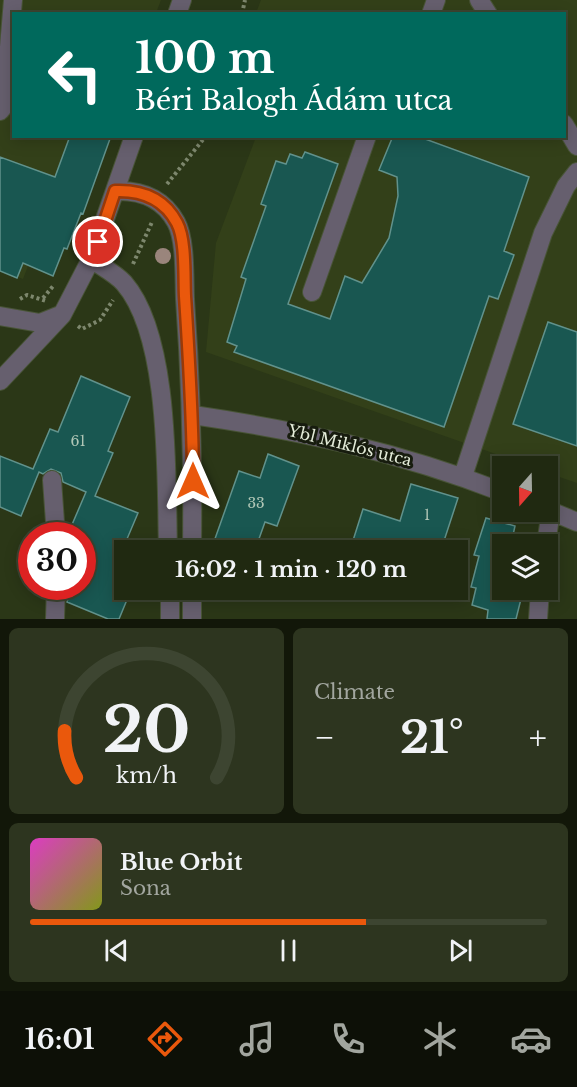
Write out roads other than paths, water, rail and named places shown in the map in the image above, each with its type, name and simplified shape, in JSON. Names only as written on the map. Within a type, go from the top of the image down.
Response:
[{"type":"street","points":[[0,111],[4,106],[13,0]]},
{"type":"street","points":[[566,127],[577,146]]},
{"type":"street","points":[[0,381],[62,315],[91,259],[133,138]]},
{"type":"street","points":[[312,292],[366,138]]},
{"type":"street","points":[[463,476],[543,233],[566,186],[577,172]]},
{"type":"street","points":[[115,191],[133,190],[150,195],[177,223],[183,253],[193,415],[192,540]]},
{"type":"street","points":[[91,259],[124,283],[146,322],[164,405],[168,540]]},
{"type":"street","points":[[0,315],[39,323],[62,315]]},
{"type":"street","name":"Ybl Miklós utca","points":[[193,415],[317,436],[381,451],[463,476],[492,488]]},
{"type":"street","points":[[52,480],[55,522]]},
{"type":"street","points":[[558,514],[577,522]]},
{"type":"street","points":[[55,619],[56,600]]},
{"type":"street","points":[[170,600],[170,619]]},
{"type":"street","points":[[192,600],[192,619]]},
{"type":"street","points":[[538,619],[539,600]]}]
